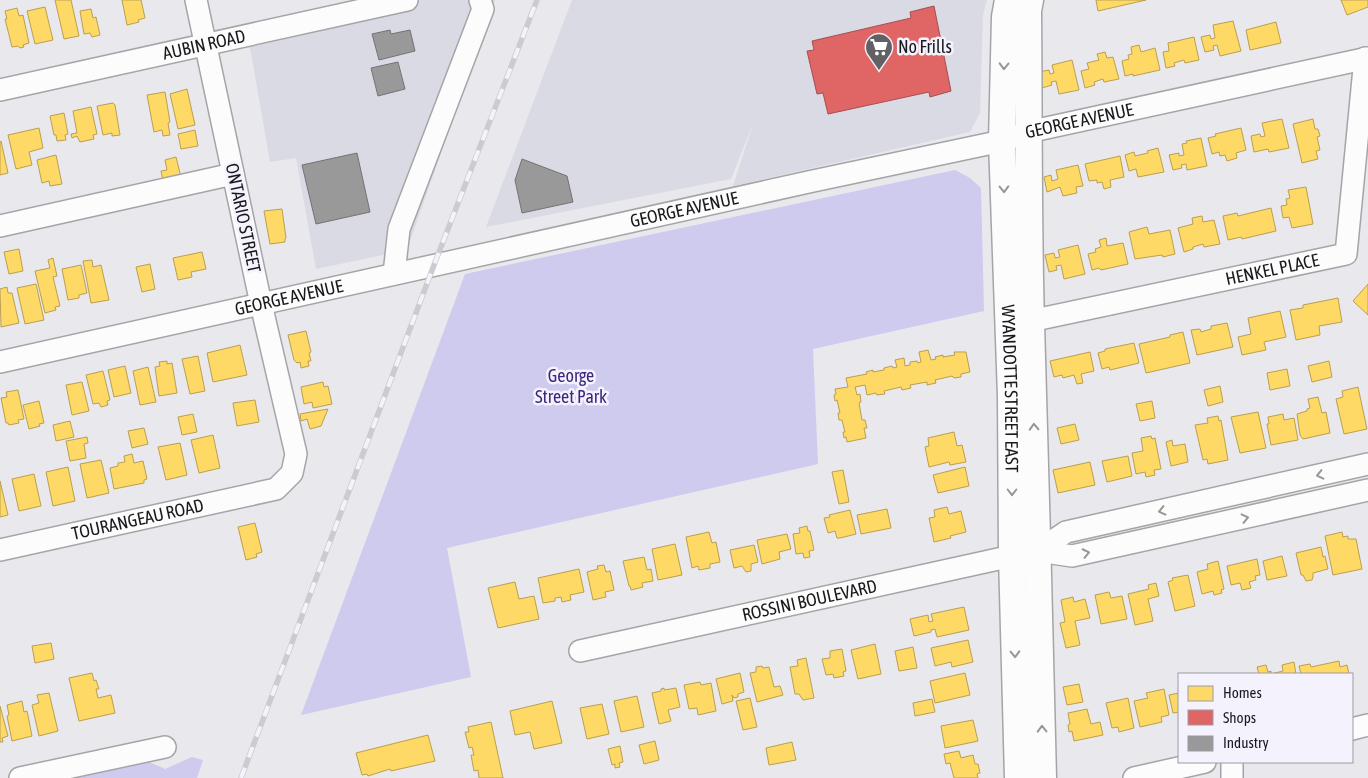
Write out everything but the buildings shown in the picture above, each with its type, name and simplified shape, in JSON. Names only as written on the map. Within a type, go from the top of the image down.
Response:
[{"type":"main road","name":"WYANDOTTE STREET EAST","points":[[1008,0],[1005,17],[1002,141],[1038,551],[1044,778]]},
{"type":"main road","name":"WYANDOTTE STREET EAST","points":[[1018,778],[1012,556],[1011,396],[1019,324],[1028,132],[1028,11],[1030,0]]},
{"type":"street","name":"ONTARIO STREET","points":[[196,0],[261,304],[296,454],[292,473],[276,489]]},
{"type":"street","name":"AUBIN ROAD","points":[[0,90],[407,0]]},
{"type":"street","points":[[394,274],[399,229],[484,9],[480,0]]},
{"type":"street","name":"GEORGE AVENUE","points":[[0,362],[827,178],[1002,141],[1028,132],[1367,58]]},
{"type":"street","name":"HENKEL PLACE","points":[[1019,324],[1346,254],[1367,58]]},
{"type":"street","points":[[0,226],[233,174]]},
{"type":"street","name":"ROSSINI BOULEVARD","points":[[580,651],[1012,556],[1038,551],[1072,556],[1361,492],[1358,466],[1066,532],[1038,551]]},
{"type":"street","name":"TOURANGEAU ROAD","points":[[0,550],[276,489]]},
{"type":"street","points":[[1206,501],[1211,526]]},
{"type":"street","points":[[1353,729],[1368,725]]},
{"type":"street","points":[[20,778],[165,746]]},
{"type":"street","points":[[1134,778],[1201,763]]},
{"type":"street","points":[[1232,763],[1232,778]]},
{"type":"shaded area","points":[[407,0],[495,0],[407,250],[316,269],[296,158],[270,162],[250,47],[409,10]]},
{"type":"shaded area","points":[[572,0],[987,0],[983,15],[980,113],[970,132],[733,186],[754,121],[731,179],[486,227]]},
{"type":"green space","name":"George Street Park","points":[[955,170],[970,178],[981,188],[984,311],[813,349],[818,464],[447,548],[471,677],[301,715],[465,274]]},
{"type":"green space","points":[[192,757],[203,760],[197,778],[67,778],[147,761],[165,769]]},
{"type":"railway","points":[[241,778],[434,265],[537,0]]},
{"type":"place","name":"No Frills","points":[[879,71]]}]
